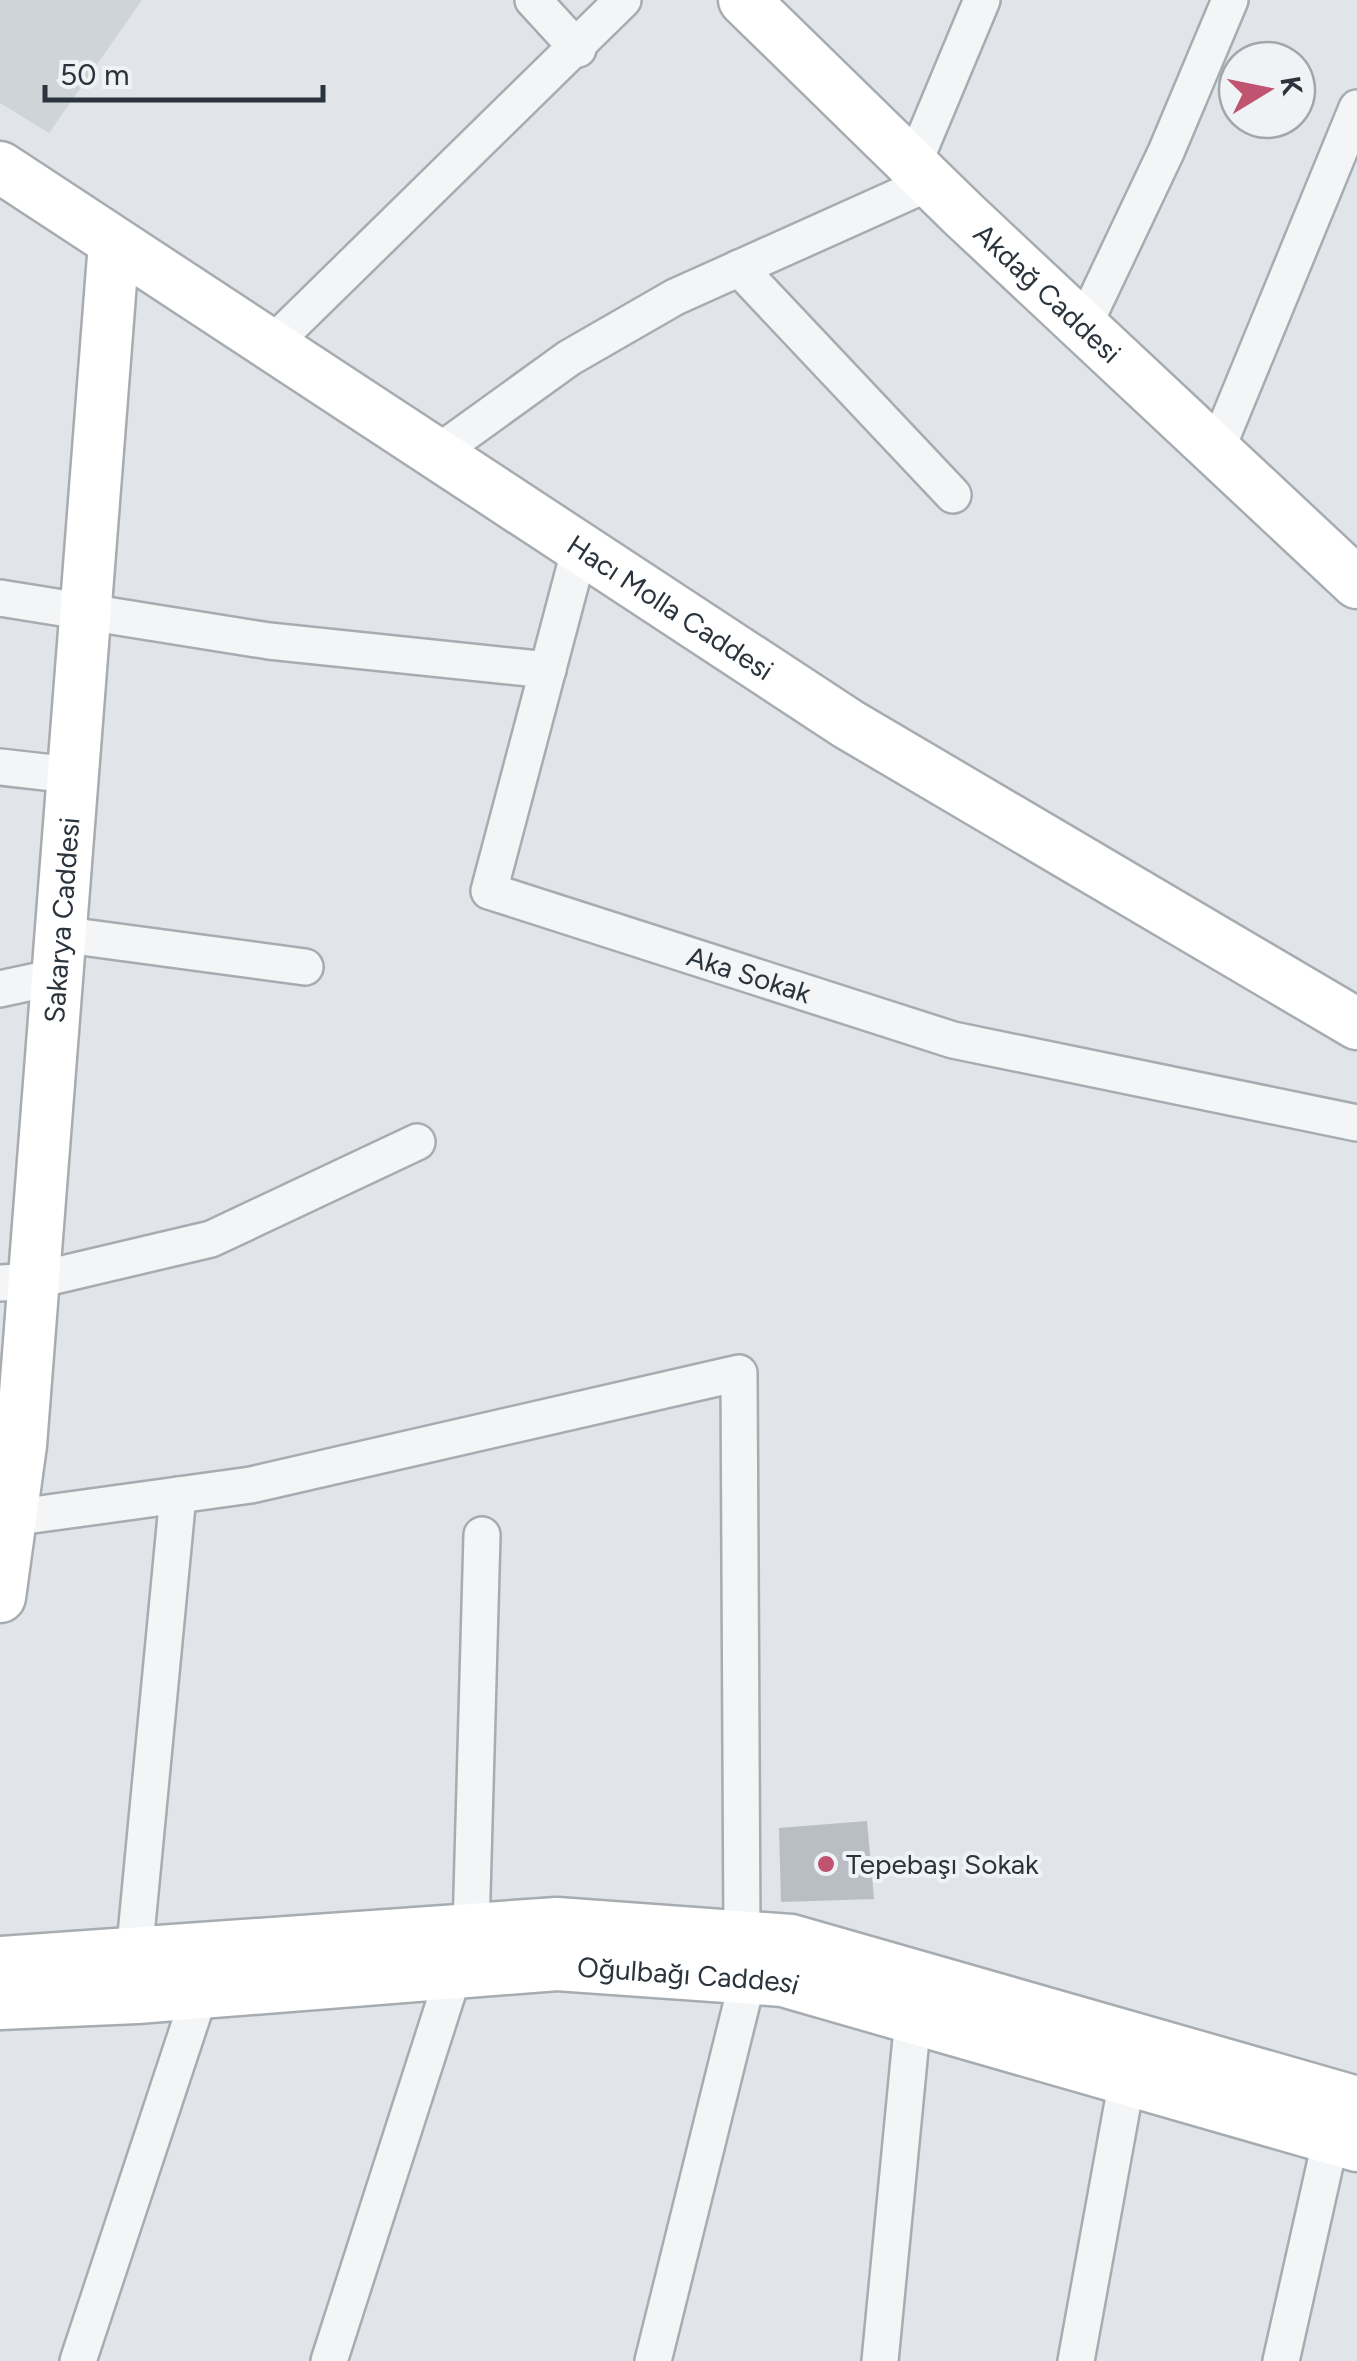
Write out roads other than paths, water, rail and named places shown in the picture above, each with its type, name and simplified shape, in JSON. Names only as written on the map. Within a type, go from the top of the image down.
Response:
[{"type":"street","points":[[533,0],[578,50]]},
{"type":"street","points":[[271,345],[578,50],[623,0]]},
{"type":"street","name":"Akdağ Caddesi","points":[[744,0],[1083,327],[1216,451],[1353,568]]},
{"type":"street","points":[[436,454],[569,358],[674,298],[922,174],[982,0]]},
{"type":"street","points":[[1083,327],[1166,152],[1230,0]]},
{"type":"street","points":[[1216,451],[1357,108]]},
{"type":"street","name":"Hacı Molla Caddesi","points":[[0,168],[848,724],[1357,1024]]},
{"type":"street","name":"Sakarya Caddesi","points":[[0,1598],[11,1518],[17,1282],[57,956],[114,242]]},
{"type":"street","points":[[739,268],[953,495]]},
{"type":"street","name":"Aka Sokak","points":[[580,548],[489,891],[954,1040],[1357,1123]]},
{"type":"street","points":[[0,598],[84,608],[270,641],[548,670]]},
{"type":"street","points":[[0,767],[71,774]]},
{"type":"street","points":[[0,989],[57,956],[305,967]]},
{"type":"street","points":[[17,1282],[211,1239],[418,1142]]},
{"type":"street","points":[[11,1518],[251,1485],[739,1373],[745,1958],[652,2361]]},
{"type":"street","points":[[134,1956],[178,1495]]},
{"type":"street","points":[[329,2361],[463,1952],[482,1535]]},
{"type":"street","name":"Oğulbağı Caddesi","points":[[0,2004],[200,1993],[463,1952],[557,1923],[745,1958],[783,1981],[1127,2080],[1348,2129]]},
{"type":"street","name":"Oğulbağı Caddesi","points":[[745,1958],[790,1940],[1348,2129]]},
{"type":"street","name":"Oğulbağı Caddesi","points":[[0,1962],[134,1956],[463,1952]]},
{"type":"street","points":[[78,2361],[200,1993]]},
{"type":"street","points":[[880,2361],[913,2018]]},
{"type":"street","points":[[1076,2361],[1127,2080]]},
{"type":"street","points":[[1281,2361],[1348,2129]]},
{"type":"place","name":"Tepebaşı Sokak","points":[[826,1864]]}]
